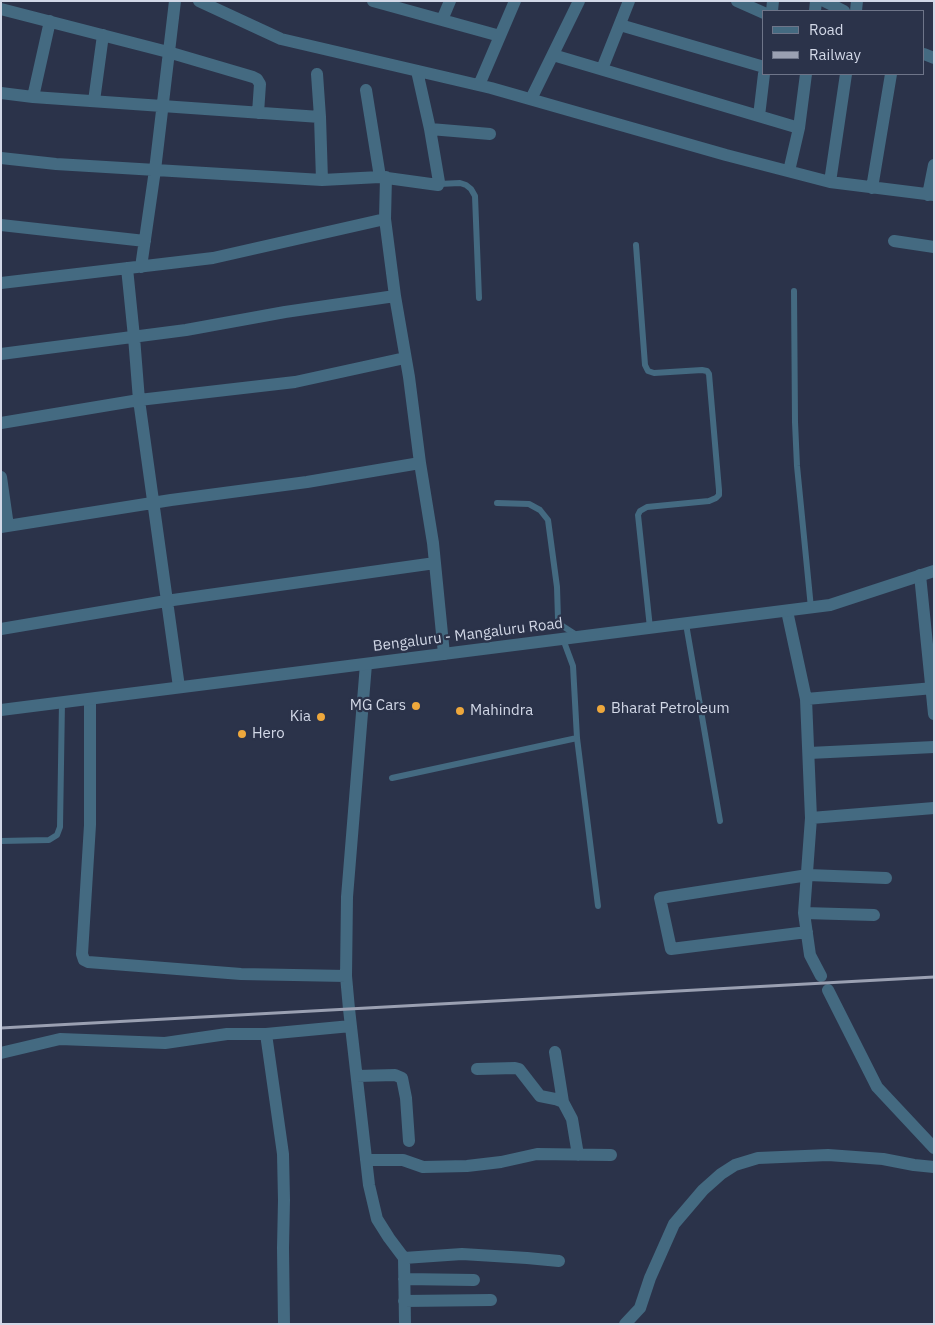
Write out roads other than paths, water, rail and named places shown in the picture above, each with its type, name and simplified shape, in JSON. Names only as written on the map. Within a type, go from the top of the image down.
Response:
[{"type":"street","points":[[141,267],[155,170],[175,1]]},
{"type":"street","points":[[199,1],[281,39],[479,85],[830,182],[931,195],[934,165]]},
{"type":"street","points":[[373,1],[395,4],[442,20],[500,36]]},
{"type":"street","points":[[442,20],[450,1]]},
{"type":"street","points":[[479,85],[515,1]]},
{"type":"street","points":[[531,100],[579,1]]},
{"type":"street","points":[[602,69],[630,1]]},
{"type":"street","points":[[737,1],[762,12]]},
{"type":"street","points":[[824,1],[842,10]]},
{"type":"street","points":[[1,9],[168,52],[257,79],[260,84],[258,113]]},
{"type":"street","points":[[33,97],[50,21]]},
{"type":"street","points":[[620,25],[762,66]]},
{"type":"street","points":[[94,101],[103,35]]},
{"type":"street","points":[[553,55],[799,128]]},
{"type":"street","points":[[1,158],[56,164],[322,180],[383,177],[439,184],[430,129],[417,70]]},
{"type":"street","points":[[317,74],[322,180]]},
{"type":"street","points":[[759,116],[764,75]]},
{"type":"street","points":[[789,171],[799,128],[806,75]]},
{"type":"street","points":[[830,182],[846,75]]},
{"type":"street","points":[[872,188],[890,75]]},
{"type":"street","points":[[366,90],[383,177],[385,219],[433,542],[444,654]]},
{"type":"street","points":[[1,93],[33,97],[320,117]]},
{"type":"street","points":[[430,129],[490,134]]},
{"type":"street","points":[[1,283],[213,258],[385,219]]},
{"type":"street","points":[[1,224],[145,240]]},
{"type":"street","points":[[894,241],[934,247]]},
{"type":"street","points":[[126,268],[139,400],[179,687]]},
{"type":"street","points":[[1,354],[186,330],[284,312],[395,296]]},
{"type":"street","points":[[1,423],[139,400],[295,382],[405,358]]},
{"type":"street","points":[[1,478],[5,526],[307,482],[420,463]]},
{"type":"street","points":[[1,630],[166,601],[435,563]]},
{"type":"street","name":"Bengaluru - Mangaluru Road","points":[[1,710],[811,608],[830,605],[934,571]]},
{"type":"street","points":[[920,575],[934,714]]},
{"type":"street","points":[[787,611],[806,699],[812,818],[804,914],[810,955],[821,976]]},
{"type":"street","points":[[366,664],[347,897],[346,976],[369,1186],[377,1219],[404,1258],[404,1324]]},
{"type":"street","points":[[806,699],[932,688]]},
{"type":"street","points":[[90,699],[90,824],[82,954],[84,960],[88,962],[241,974],[346,976]]},
{"type":"street","points":[[808,753],[934,747]]},
{"type":"street","points":[[812,818],[934,808]]},
{"type":"street","points":[[807,932],[671,950],[660,898],[808,875],[886,878]]},
{"type":"street","points":[[804,914],[874,915]]},
{"type":"street","points":[[828,990],[877,1087],[934,1148]]},
{"type":"street","points":[[1,1053],[60,1039],[165,1043],[227,1034],[266,1034],[351,1026]]},
{"type":"street","points":[[266,1034],[282,1154],[284,1324]]},
{"type":"street","points":[[555,1052],[563,1102],[572,1119],[578,1154]]},
{"type":"street","points":[[477,1069],[519,1069],[540,1096],[563,1102]]},
{"type":"street","points":[[357,1076],[395,1075],[402,1078],[410,1141]]},
{"type":"street","points":[[366,1160],[403,1160],[424,1167],[467,1166],[501,1162],[537,1154],[611,1156]]},
{"type":"street","points":[[625,1324],[640,1308],[650,1278],[674,1224],[703,1190],[721,1174],[736,1165],[758,1158],[828,1155],[883,1159],[934,1168]]},
{"type":"street","points":[[404,1258],[462,1254],[559,1262]]},
{"type":"street","points":[[404,1279],[474,1280]]},
{"type":"street","points":[[404,1301],[491,1300]]},
{"type":"lane","points":[[439,184],[466,185],[475,196],[479,298]]},
{"type":"lane","points":[[636,245],[645,365],[648,370],[654,373],[702,370],[709,374],[719,490],[716,498],[709,500],[647,506],[640,511],[638,515],[650,628]]},
{"type":"lane","points":[[794,291],[797,466],[811,608]]},
{"type":"lane","points":[[497,503],[529,504],[540,510],[548,520],[557,587],[558,620],[579,637]]},
{"type":"lane","points":[[686,624],[720,821]]},
{"type":"lane","points":[[563,639],[573,666],[577,738],[598,906]]},
{"type":"lane","points":[[1,841],[49,840],[57,835],[60,827],[62,702]]},
{"type":"lane","points":[[392,778],[577,738]]},
{"type":"railway","points":[[1,1028],[934,977]]},
{"type":"place","name":"MG Cars","points":[[416,706]]},
{"type":"place","name":"Bharat Petroleum","points":[[601,709]]},
{"type":"place","name":"Mahindra","points":[[460,711]]},
{"type":"place","name":"Kia","points":[[321,717]]},
{"type":"place","name":"Hero","points":[[242,734]]}]
